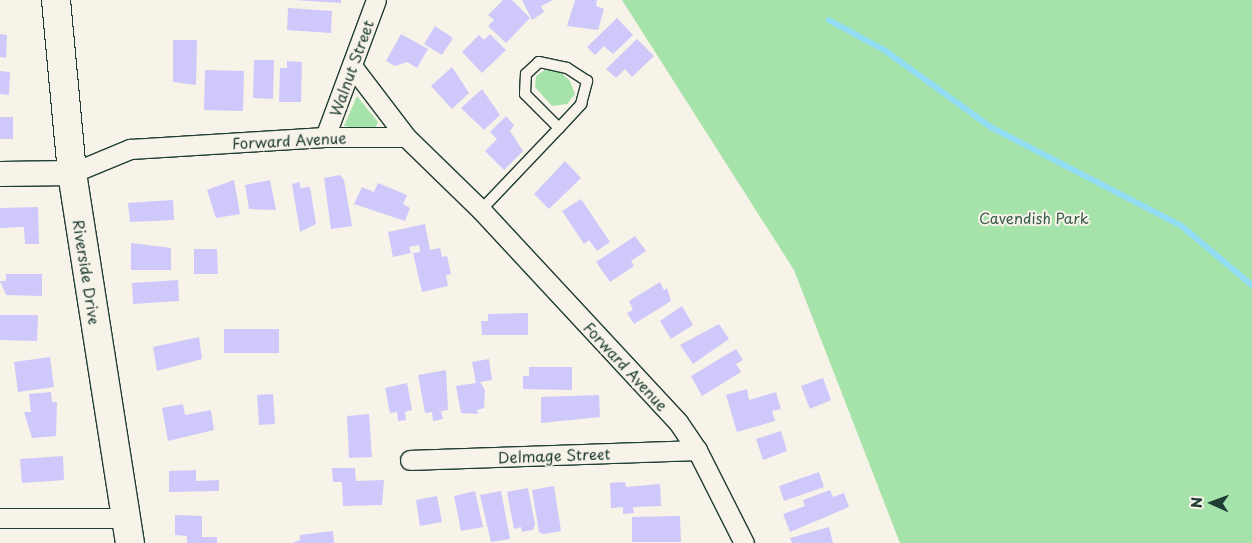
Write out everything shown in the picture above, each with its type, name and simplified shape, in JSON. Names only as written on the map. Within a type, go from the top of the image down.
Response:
[{"type":"main road","name":"Riverside Drive","points":[[56,0],[72,173],[128,530]]},
{"type":"street","name":"Walnut Street","points":[[325,137],[376,0]]},
{"type":"street","points":[[352,66],[406,137]]},
{"type":"street","name":"Forward Avenue","points":[[72,173],[130,149],[325,137],[406,137],[481,210],[678,422],[697,450],[744,543]]},
{"type":"street","points":[[0,174],[72,173]]},
{"type":"street","name":"Delmage Street","points":[[410,460],[697,450]]},
{"type":"street","points":[[0,518],[128,530]]},
{"type":"lane","points":[[481,210],[559,128],[581,104],[587,81],[567,68],[539,62],[526,74],[525,94],[559,128]]},
{"type":"green space","name":"Cavendish Park","points":[[622,0],[1252,0],[1252,543],[900,543],[794,270]]},
{"type":"green space","points":[[546,69],[558,70],[570,81],[575,94],[567,104],[552,106],[535,87],[536,76]]},
{"type":"green space","points":[[357,96],[378,122],[374,131],[344,126]]},
{"type":"building","points":[[295,0],[341,0],[341,3]]},
{"type":"building","points":[[503,0],[512,0],[530,18],[506,43],[488,26],[494,20],[488,15]]},
{"type":"building","points":[[522,0],[553,0],[541,6],[544,12],[532,20]]},
{"type":"building","points":[[575,0],[597,0],[596,6],[604,9],[598,30],[567,26]]},
{"type":"building","points":[[288,8],[332,11],[331,33],[287,30]]},
{"type":"building","points":[[617,18],[633,35],[613,54],[604,46],[595,55],[587,47]]},
{"type":"building","points":[[435,26],[453,38],[442,55],[424,44]]},
{"type":"building","points":[[0,34],[7,35],[6,58],[0,57]]},
{"type":"building","points":[[401,34],[428,49],[417,68],[407,62],[395,66],[386,61]]},
{"type":"building","points":[[490,34],[506,50],[482,73],[462,52],[479,35],[484,40]]},
{"type":"building","points":[[637,39],[654,56],[632,77],[625,69],[616,78],[606,69]]},
{"type":"building","points":[[173,40],[197,40],[196,85],[173,82]]},
{"type":"building","points":[[254,60],[274,60],[273,99],[253,98]]},
{"type":"building","points":[[287,61],[302,62],[301,102],[279,102],[280,68],[287,68]]},
{"type":"building","points":[[452,67],[469,93],[452,109],[431,86]]},
{"type":"building","points":[[205,70],[244,71],[243,111],[204,110]]},
{"type":"building","points":[[0,71],[10,72],[9,95],[0,94]]},
{"type":"building","points":[[482,89],[500,115],[484,130],[461,108]]},
{"type":"building","points":[[506,116],[514,125],[510,131],[523,151],[504,170],[485,151],[497,139],[490,132]]},
{"type":"building","points":[[0,117],[13,117],[13,139],[0,139]]},
{"type":"building","points":[[565,161],[581,178],[549,209],[534,194]]},
{"type":"building","points":[[340,175],[344,180],[352,226],[331,229],[324,178]]},
{"type":"building","points":[[234,180],[240,214],[216,218],[207,190]]},
{"type":"building","points":[[270,180],[276,210],[249,209],[245,185]]},
{"type":"building","points":[[300,182],[300,188],[310,187],[316,224],[300,232],[292,184]]},
{"type":"building","points":[[378,183],[407,195],[403,204],[410,208],[405,221],[354,204],[362,187],[374,192]]},
{"type":"building","points":[[581,199],[610,242],[597,251],[589,240],[584,244],[562,211]]},
{"type":"building","points":[[173,200],[174,220],[130,222],[128,203]]},
{"type":"building","points":[[38,207],[39,244],[25,244],[24,227],[0,228],[0,208]]},
{"type":"building","points":[[425,224],[430,250],[440,248],[442,257],[447,256],[451,274],[446,275],[448,286],[422,292],[413,253],[420,252],[419,245],[409,247],[411,253],[393,257],[388,232]]},
{"type":"building","points":[[635,236],[646,251],[631,261],[634,266],[610,282],[596,262]]},
{"type":"building","points":[[131,243],[171,248],[171,270],[131,270]]},
{"type":"building","points":[[194,249],[217,249],[218,274],[194,274]]},
{"type":"building","points":[[6,274],[42,274],[42,296],[6,295],[0,281],[6,281]]},
{"type":"building","points":[[178,280],[179,301],[133,304],[132,283]]},
{"type":"building","points":[[660,282],[664,290],[667,288],[671,301],[634,324],[627,313],[633,310],[629,301]]},
{"type":"building","points":[[682,306],[693,325],[671,339],[660,321]]},
{"type":"building","points":[[528,313],[528,335],[482,335],[481,321],[488,321],[488,314]]},
{"type":"building","points":[[0,315],[38,315],[37,341],[0,340]]},
{"type":"building","points":[[719,324],[729,339],[693,364],[680,345]]},
{"type":"building","points":[[224,329],[279,329],[279,353],[224,353]]},
{"type":"building","points":[[199,337],[202,359],[157,371],[153,347]]},
{"type":"building","points":[[736,349],[743,360],[736,364],[741,372],[702,396],[691,376]]},
{"type":"building","points":[[50,357],[54,387],[18,392],[14,362]]},
{"type":"building","points":[[489,359],[492,380],[480,382],[485,390],[484,408],[477,410],[478,414],[461,413],[456,386],[476,383],[472,362]]},
{"type":"building","points":[[529,367],[572,367],[572,390],[523,389],[523,376],[529,376]]},
{"type":"building","points":[[446,370],[448,410],[441,411],[443,419],[433,421],[432,412],[425,413],[418,375]]},
{"type":"building","points":[[823,378],[831,400],[810,409],[801,386]]},
{"type":"building","points":[[407,383],[412,410],[405,412],[406,420],[398,421],[397,412],[390,413],[385,388]]},
{"type":"building","points":[[747,389],[749,400],[776,392],[781,409],[772,411],[775,421],[737,432],[726,395]]},
{"type":"building","points":[[51,392],[52,402],[57,402],[56,436],[32,438],[24,412],[31,412],[29,394]]},
{"type":"building","points":[[273,394],[275,424],[259,425],[257,395]]},
{"type":"building","points":[[599,395],[600,417],[541,423],[541,397]]},
{"type":"building","points":[[183,404],[185,415],[211,410],[214,430],[168,441],[162,408]]},
{"type":"building","points":[[369,414],[372,457],[349,458],[347,416]]},
{"type":"building","points":[[781,431],[787,451],[763,460],[756,439]]},
{"type":"building","points":[[63,456],[64,480],[22,483],[20,459]]},
{"type":"building","points":[[332,468],[355,468],[356,481],[384,480],[382,505],[343,506],[342,482],[333,482]]},
{"type":"building","points":[[196,470],[196,481],[219,480],[219,491],[169,492],[169,471]]},
{"type":"building","points":[[819,472],[824,487],[784,501],[779,486]]},
{"type":"building","points":[[625,482],[626,487],[660,484],[661,506],[633,507],[634,513],[623,514],[623,507],[611,508],[610,483]]},
{"type":"building","points":[[554,486],[561,531],[543,534],[539,532],[532,490]]},
{"type":"building","points":[[528,488],[535,524],[533,530],[522,532],[521,527],[514,529],[507,492]]},
{"type":"building","points":[[830,490],[833,497],[844,493],[849,507],[790,532],[783,514],[805,506],[803,500]]},
{"type":"building","points":[[475,491],[483,527],[461,531],[454,496]]},
{"type":"building","points":[[501,491],[510,539],[491,542],[480,495]]},
{"type":"building","points":[[437,496],[442,522],[420,526],[416,500]]},
{"type":"building","points":[[175,515],[202,516],[202,537],[217,537],[217,543],[187,543],[187,536],[175,535]]},
{"type":"building","points":[[680,516],[681,542],[632,542],[632,517]]},
{"type":"building","points":[[829,527],[833,543],[792,543],[790,538]]},
{"type":"building","points":[[333,531],[334,543],[292,543],[300,540],[300,535]]},
{"type":"waterway","points":[[829,20],[886,51],[991,127],[1182,226],[1252,285]]}]
